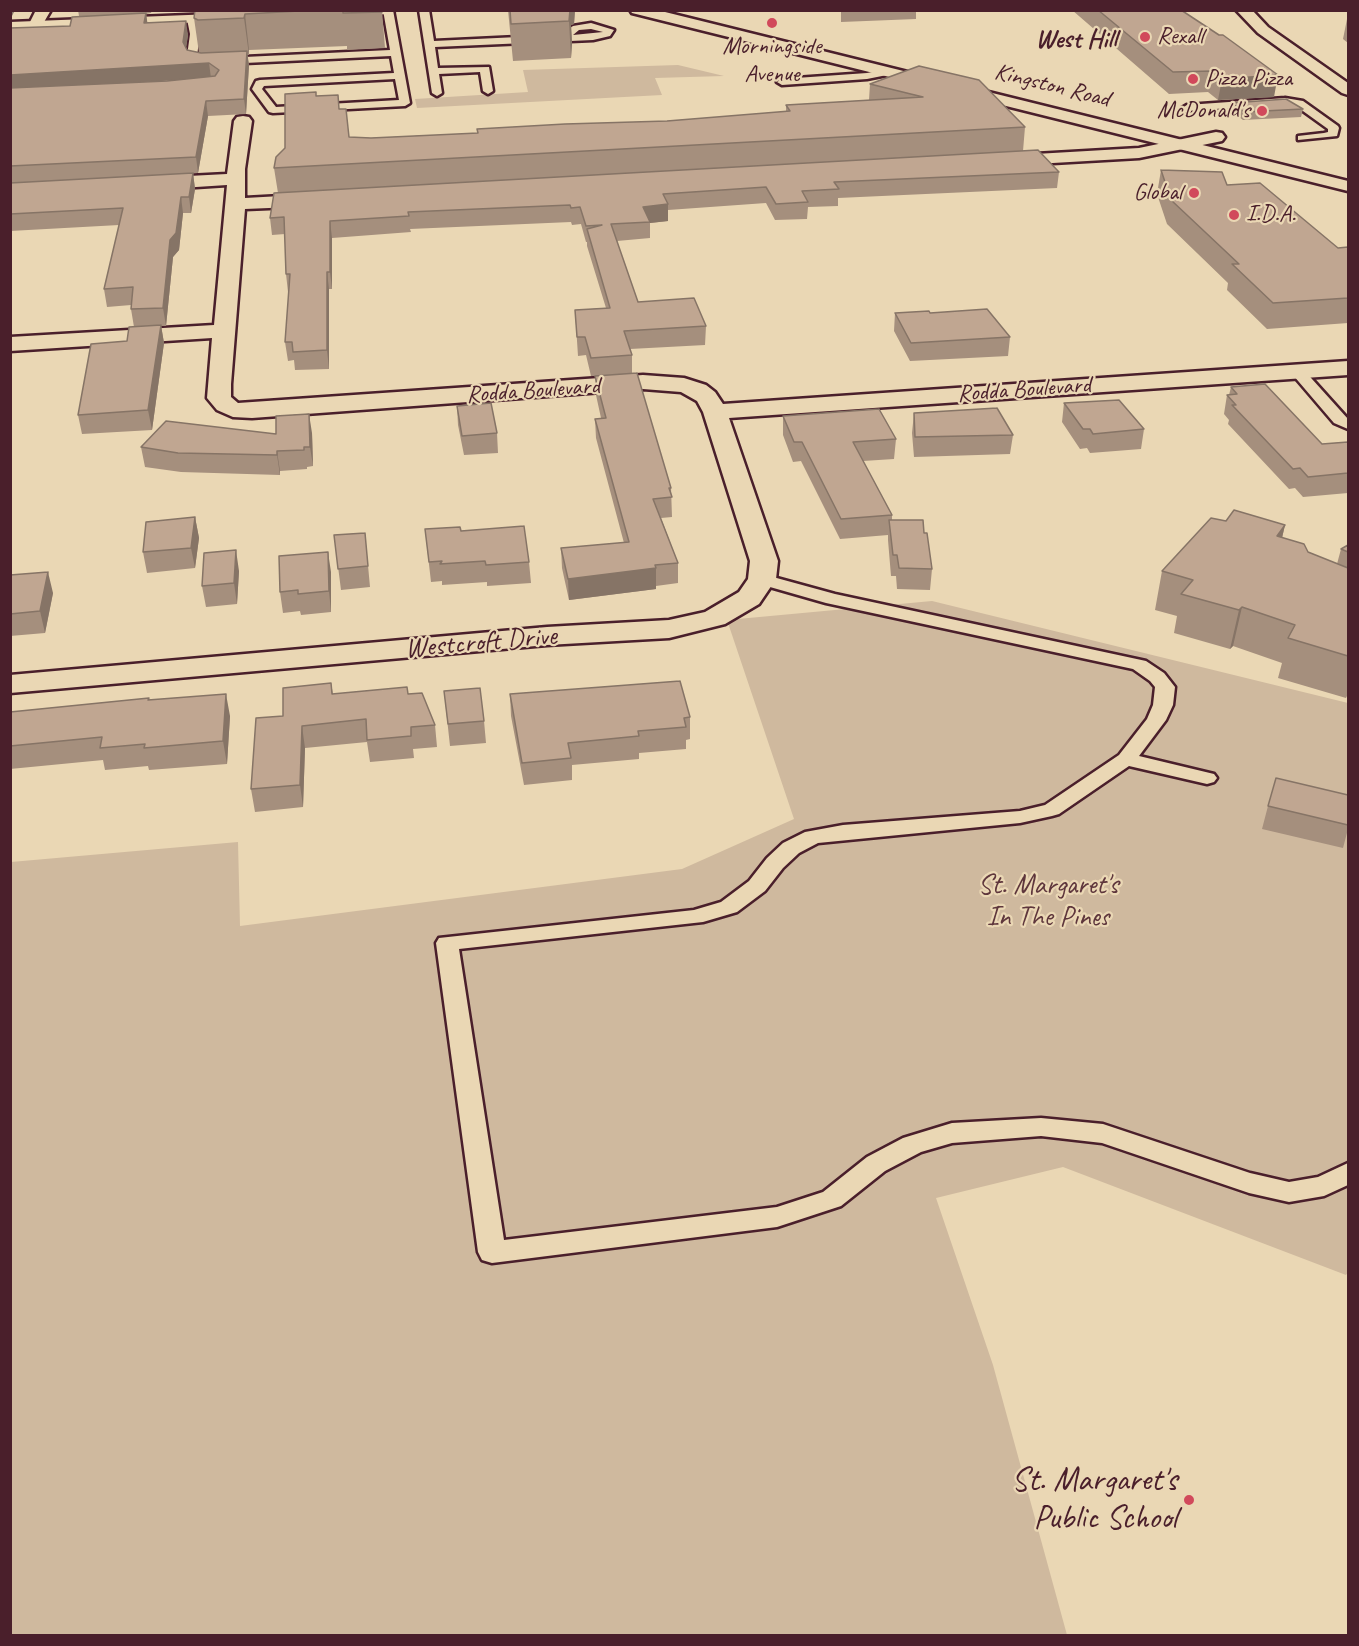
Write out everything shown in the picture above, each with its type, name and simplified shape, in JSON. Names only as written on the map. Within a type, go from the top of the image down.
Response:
[{"type":"street","points":[[34,26],[44,10]]},
{"type":"street","points":[[324,12],[388,10]]},
{"type":"street","name":"Kingston Road","points":[[637,10],[1348,186]]},
{"type":"street","name":"Kingston Road","points":[[688,10],[1348,168]]},
{"type":"street","points":[[1244,10],[1263,30],[1348,90]]},
{"type":"street","points":[[1227,15],[1263,30]]},
{"type":"street","points":[[10,27],[256,16]]},
{"type":"street","name":"Rodda Boulevard","points":[[243,121],[235,179],[236,204],[223,331],[219,398],[233,410],[252,411],[643,382],[684,385],[698,390],[707,397],[715,412],[1348,368]]},
{"type":"street","points":[[980,162],[1139,153],[1216,137]]},
{"type":"street","points":[[136,185],[235,179]]},
{"type":"street","points":[[236,204],[334,199]]},
{"type":"street","points":[[10,344],[223,331]]},
{"type":"street","points":[[715,412],[764,561],[762,579]]},
{"type":"street","name":"Westcroft Drive","points":[[10,684],[547,636],[669,629],[715,618],[732,609],[749,598],[762,579]]},
{"type":"lane","points":[[388,10],[405,103],[273,110],[257,89],[260,83],[400,76]]},
{"type":"lane","points":[[424,10],[437,93]]},
{"type":"lane","points":[[192,19],[195,34],[192,56],[194,60],[204,62],[397,58]]},
{"type":"lane","points":[[430,44],[561,39]]},
{"type":"lane","points":[[286,69],[397,58]]},
{"type":"lane","points":[[434,71],[485,69],[488,91]]},
{"type":"lane","points":[[782,82],[867,76],[888,72]]},
{"type":"lane","points":[[391,90],[402,89]]},
{"type":"lane","points":[[262,96],[274,95]]},
{"type":"lane","points":[[1187,108],[1285,101],[1299,103],[1319,116],[1334,128],[1332,134],[1302,138],[1319,116]]},
{"type":"lane","points":[[1298,372],[1340,420],[1348,425]]},
{"type":"lane","points":[[762,579],[832,599],[1139,665],[1157,677],[1165,687],[1163,705],[1156,720],[1126,759],[1052,810],[1020,817],[812,837],[791,848],[775,863],[757,886],[729,907],[695,917],[447,943],[492,1252],[777,1217],[832,1199],[876,1164],[903,1149],[952,1133],[1041,1127],[1103,1134],[1249,1183],[1289,1192],[1324,1186],[1348,1173]]},
{"type":"lane","points":[[1126,759],[1207,778]]},
{"type":"green space","points":[[678,65],[724,76],[655,78],[662,95],[417,108],[415,99],[528,92],[523,70]]},
{"type":"green space","name":"St. Margaret's In The Pines","points":[[932,601],[1348,703],[1348,1272],[1346,1275],[1063,1167],[936,1198],[993,1365],[1067,1635],[11,1636],[11,862],[238,842],[240,926],[682,869],[794,819],[727,620]]},
{"type":"building","points":[[195,10],[317,10],[245,14],[244,18],[198,20],[194,18]]},
{"type":"building","points":[[343,10],[382,10],[382,12],[343,13]]},
{"type":"building","points":[[510,10],[570,10],[569,21],[511,24]]},
{"type":"building","points":[[1098,10],[1181,10],[1219,35],[1223,35],[1278,75],[1222,79],[1212,71],[1173,72]]},
{"type":"building","points":[[146,13],[144,23],[186,21],[183,42],[187,50],[201,53],[247,51],[244,99],[206,101],[196,157],[10,166],[10,88],[167,81],[215,76],[219,70],[209,63],[10,75],[10,28],[70,26],[72,17]]},
{"type":"building","points":[[919,66],[979,80],[1025,127],[274,168],[276,157],[285,148],[285,94],[316,92],[316,96],[338,95],[339,109],[346,109],[349,137],[371,138],[478,133],[477,129],[667,121],[790,111],[786,105],[923,97],[870,84]]},
{"type":"building","points":[[1286,99],[1303,109],[1244,112],[1232,103]]},
{"type":"building","points":[[1038,150],[1059,172],[834,182],[839,189],[802,191],[808,202],[776,204],[766,187],[663,194],[668,204],[643,207],[650,222],[611,224],[638,302],[694,298],[706,326],[624,331],[632,355],[591,358],[585,337],[577,337],[575,310],[610,308],[587,229],[602,225],[586,226],[580,207],[571,208],[570,205],[408,212],[409,216],[330,221],[330,272],[327,272],[327,350],[293,352],[292,342],[285,342],[290,274],[286,274],[284,217],[270,218],[274,193]]},
{"type":"building","points":[[1161,170],[1222,172],[1227,185],[1260,183],[1338,248],[1348,247],[1348,298],[1273,303],[1232,264],[1239,264],[1171,200]]},
{"type":"building","points":[[193,173],[189,197],[181,197],[176,233],[170,240],[163,308],[131,309],[133,287],[104,289],[123,208],[10,214],[10,183]]},
{"type":"building","points":[[987,309],[1010,337],[911,343],[895,313],[929,311],[930,313]]},
{"type":"building","points":[[161,325],[148,410],[78,415],[91,344],[127,341],[129,327]]},
{"type":"building","points":[[637,373],[671,488],[669,488],[672,497],[653,499],[678,563],[568,579],[561,548],[629,542],[595,419],[606,418],[595,376]]},
{"type":"building","points":[[1265,384],[1322,444],[1348,442],[1348,473],[1308,477],[1300,468],[1293,469],[1232,405],[1236,405],[1227,395],[1237,394],[1231,387]]},
{"type":"building","points":[[1119,400],[1144,429],[1093,434],[1090,429],[1083,429],[1064,403]]},
{"type":"building","points":[[491,403],[497,433],[462,436],[457,406]]},
{"type":"building","points":[[997,408],[1013,435],[915,437],[914,413]]},
{"type":"building","points":[[879,409],[896,439],[853,442],[892,515],[841,519],[802,442],[794,442],[783,416]]},
{"type":"building","points":[[309,414],[310,447],[304,447],[304,450],[277,451],[277,455],[178,453],[141,447],[166,421],[276,434],[276,416]]},
{"type":"building","points":[[1234,510],[1285,525],[1277,536],[1304,544],[1308,552],[1348,568],[1348,656],[1288,638],[1295,625],[1242,607],[1239,610],[1181,594],[1193,580],[1162,571],[1211,518],[1226,521]]},
{"type":"building","points":[[195,517],[191,548],[143,552],[146,522]]},
{"type":"building","points":[[889,520],[923,520],[932,569],[899,568],[897,555],[893,555]]},
{"type":"building","points":[[524,526],[529,562],[486,565],[485,561],[440,564],[442,561],[429,562],[425,529],[460,527],[461,531]]},
{"type":"building","points":[[365,533],[368,566],[338,569],[334,535]]},
{"type":"building","points":[[1348,545],[1348,552],[1341,549]]},
{"type":"building","points":[[236,550],[234,583],[202,586],[204,553]]},
{"type":"building","points":[[328,552],[329,591],[298,594],[298,590],[280,592],[279,556]]},
{"type":"building","points":[[48,572],[40,611],[10,614],[10,575]]},
{"type":"building","points":[[680,681],[690,717],[684,718],[686,727],[638,731],[639,736],[568,743],[571,758],[522,763],[510,694]]},
{"type":"building","points":[[331,683],[332,694],[407,687],[408,694],[422,693],[435,725],[411,727],[411,736],[367,740],[366,719],[302,726],[300,785],[251,789],[256,718],[283,716],[283,688]]},
{"type":"building","points":[[480,688],[484,721],[448,724],[444,691]]},
{"type":"building","points":[[226,694],[223,741],[144,748],[145,744],[100,748],[102,737],[10,746],[10,712],[149,698],[148,700]]},
{"type":"building","points":[[1276,778],[1348,795],[1348,825],[1268,806]]},
{"type":"place","name":"Morningside Avenue","points":[[772,23]]},
{"type":"place","name":"Rexall","points":[[1145,37]]},
{"type":"place","name":"Pizza Pizza","points":[[1193,79]]},
{"type":"place","name":"McDonald's","points":[[1262,111]]},
{"type":"place","name":"Global","points":[[1194,193]]},
{"type":"place","name":"I.D.A.","points":[[1234,215]]},
{"type":"place","name":"St. Margaret's Public School","points":[[1189,1500]]},
{"type":"district","name":"West Hill","points":[[1076,40]]}]
